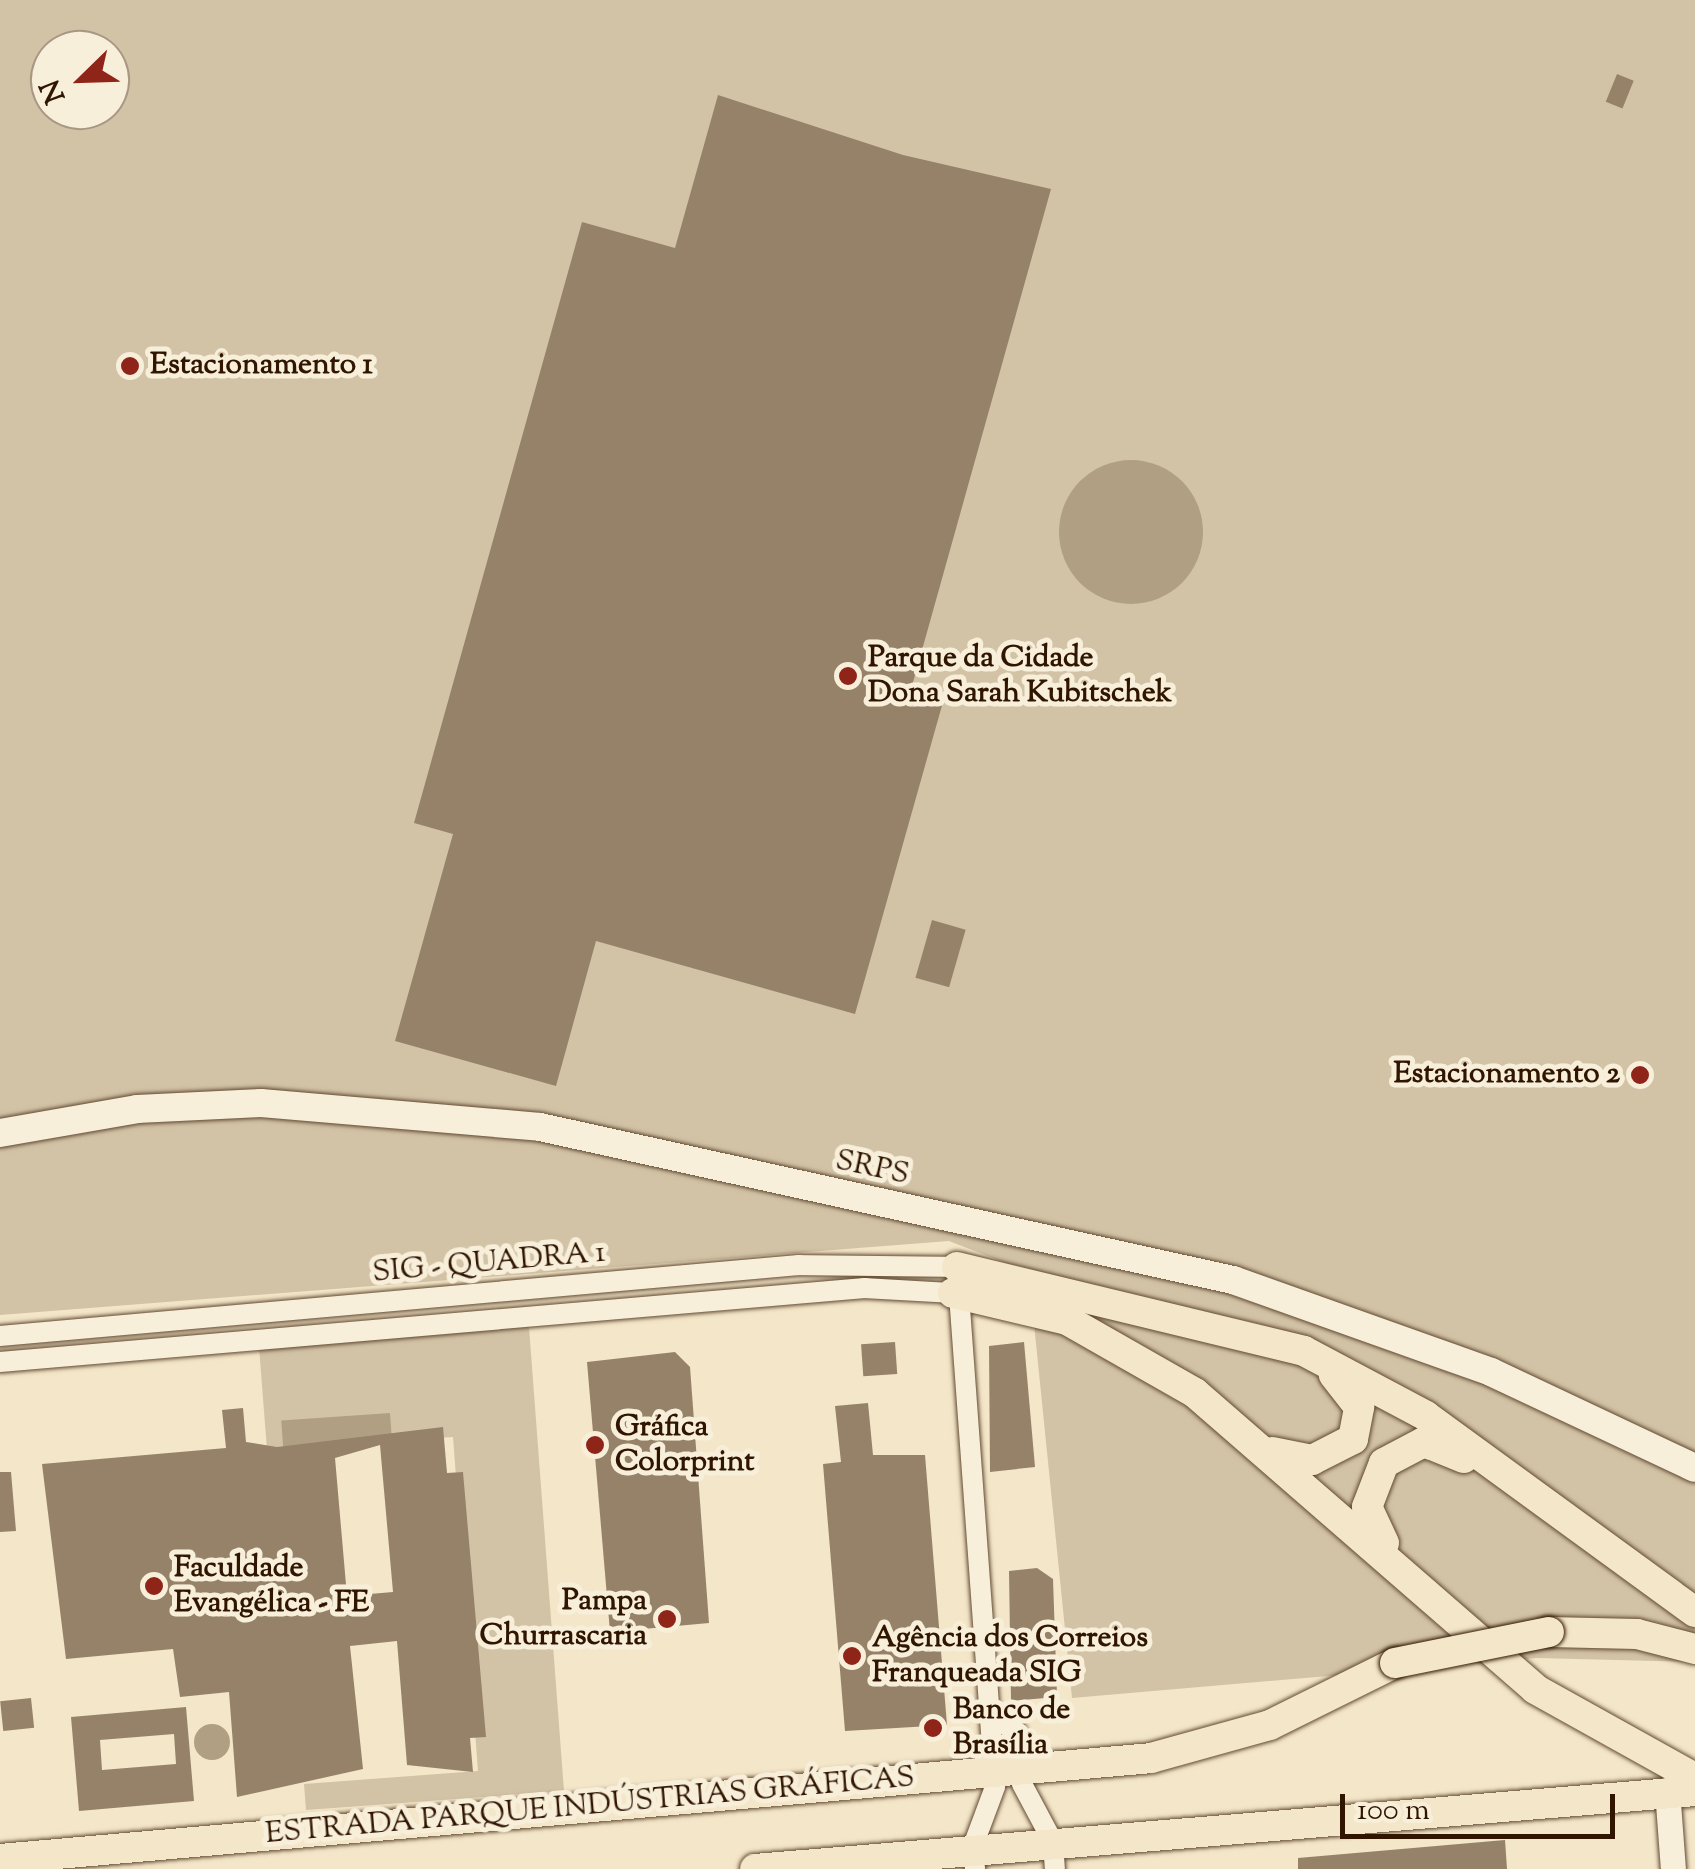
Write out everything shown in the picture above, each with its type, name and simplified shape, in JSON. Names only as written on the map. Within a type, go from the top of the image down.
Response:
[{"type":"main road","name":"SRPS","points":[[0,1133],[136,1109],[261,1103],[540,1127],[1233,1280],[1492,1372],[1695,1468]]},
{"type":"main road","points":[[955,1280],[1304,1351],[1426,1416],[1695,1612]]},
{"type":"main road","points":[[955,1280],[1067,1320],[1195,1393],[1392,1556],[1535,1689],[1686,1786]]},
{"type":"main road","points":[[1269,1452],[1312,1460],[1353,1439],[1352,1389],[1304,1351]]},
{"type":"main road","points":[[1392,1556],[1369,1517],[1368,1492],[1384,1462],[1407,1446],[1444,1446],[1532,1496]]},
{"type":"main road","name":"ESTRADA PARQUE INDÚSTRIAS GRÁFICAS","points":[[0,1858],[1003,1776],[1208,1748],[1395,1663],[1549,1632],[1636,1634],[1695,1649]]},
{"type":"main road","points":[[755,1869],[1054,1856],[1686,1786]]},
{"type":"street","name":"SIG - QUADRA 1","points":[[0,1336],[799,1265],[955,1280]]},
{"type":"street","name":"SIG - QUADRA 1","points":[[0,1362],[955,1280]]},
{"type":"street","points":[[955,1280],[990,1716],[1003,1776],[1054,1856]]},
{"type":"street","points":[[973,1859],[1003,1776]]},
{"type":"street","points":[[1673,1869],[1686,1786]]},
{"type":"shaded area","name":"Parque da Cidade Dona Sarah Kubitschek","points":[[0,0],[1695,0],[1695,1662],[1537,1658],[1072,1698],[1033,1314],[1008,1264],[949,1241],[0,1315]]},
{"type":"shaded area","points":[[1131,460],[1159,465],[1182,481],[1198,504],[1203,532],[1198,560],[1182,583],[1159,599],[1131,604],[1103,599],[1080,583],[1064,560],[1059,532],[1064,504],[1080,481],[1103,465]]},
{"type":"shaded area","points":[[529,1327],[564,1791],[306,1810],[304,1784],[478,1771],[453,1437],[267,1450],[259,1347]]},
{"type":"shaded area","points":[[390,1413],[392,1439],[283,1447],[281,1421]]},
{"type":"shaded area","points":[[212,1724],[225,1729],[230,1742],[225,1755],[212,1760],[199,1755],[194,1742],[199,1729]]},
{"type":"building","points":[[1617,74],[1634,81],[1622,109],[1606,102]]},
{"type":"building","points":[[718,95],[903,155],[1051,189],[910,693],[943,702],[855,1014],[596,941],[556,1086],[395,1041],[453,834],[414,823],[582,222],[675,248]]},
{"type":"building","points":[[932,920],[966,930],[949,987],[915,978]]},
{"type":"building","points":[[895,1342],[897,1374],[863,1376],[861,1344]]},
{"type":"building","points":[[1024,1342],[1035,1467],[990,1472],[989,1346]]},
{"type":"building","points":[[675,1352],[690,1367],[709,1623],[610,1632],[587,1362]]},
{"type":"building","points":[[868,1403],[873,1455],[925,1455],[947,1725],[845,1731],[823,1464],[841,1462],[835,1406]]},
{"type":"building","points":[[243,1408],[246,1442],[277,1447],[443,1427],[447,1473],[463,1472],[486,1737],[470,1738],[473,1772],[407,1765],[397,1641],[350,1646],[363,1769],[237,1797],[229,1692],[180,1697],[173,1649],[66,1659],[42,1464],[226,1448],[222,1410]],"holes":[[[380,1445],[393,1592],[347,1596],[335,1458]]]},
{"type":"building","points":[[0,1472],[11,1472],[16,1531],[0,1532]]},
{"type":"building","points":[[1037,1568],[1053,1579],[1057,1697],[1011,1701],[1009,1571]]},
{"type":"building","points":[[31,1698],[34,1728],[3,1731],[0,1701]]},
{"type":"building","points":[[186,1707],[194,1801],[79,1811],[71,1717]],"holes":[[[174,1734],[176,1764],[102,1770],[100,1740]]]},
{"type":"building","points":[[1505,1840],[1507,1869],[1298,1869],[1298,1858]]},
{"type":"place","name":"Estacionamento 1","points":[[130,366]]},
{"type":"place","name":"Parque da Cidade Dona Sarah Kubitschek","points":[[848,676]]},
{"type":"place","name":"Estacionamento 2","points":[[1640,1075]]},
{"type":"place","name":"Gráfica Colorprint","points":[[595,1445]]},
{"type":"place","name":"Faculdade Evangélica - FE","points":[[154,1586]]},
{"type":"place","name":"Pampa Churrascaria","points":[[667,1619]]},
{"type":"place","name":"Agência dos Correios Franqueada SIG","points":[[852,1656]]},
{"type":"place","name":"Banco de Brasília","points":[[933,1728]]}]
